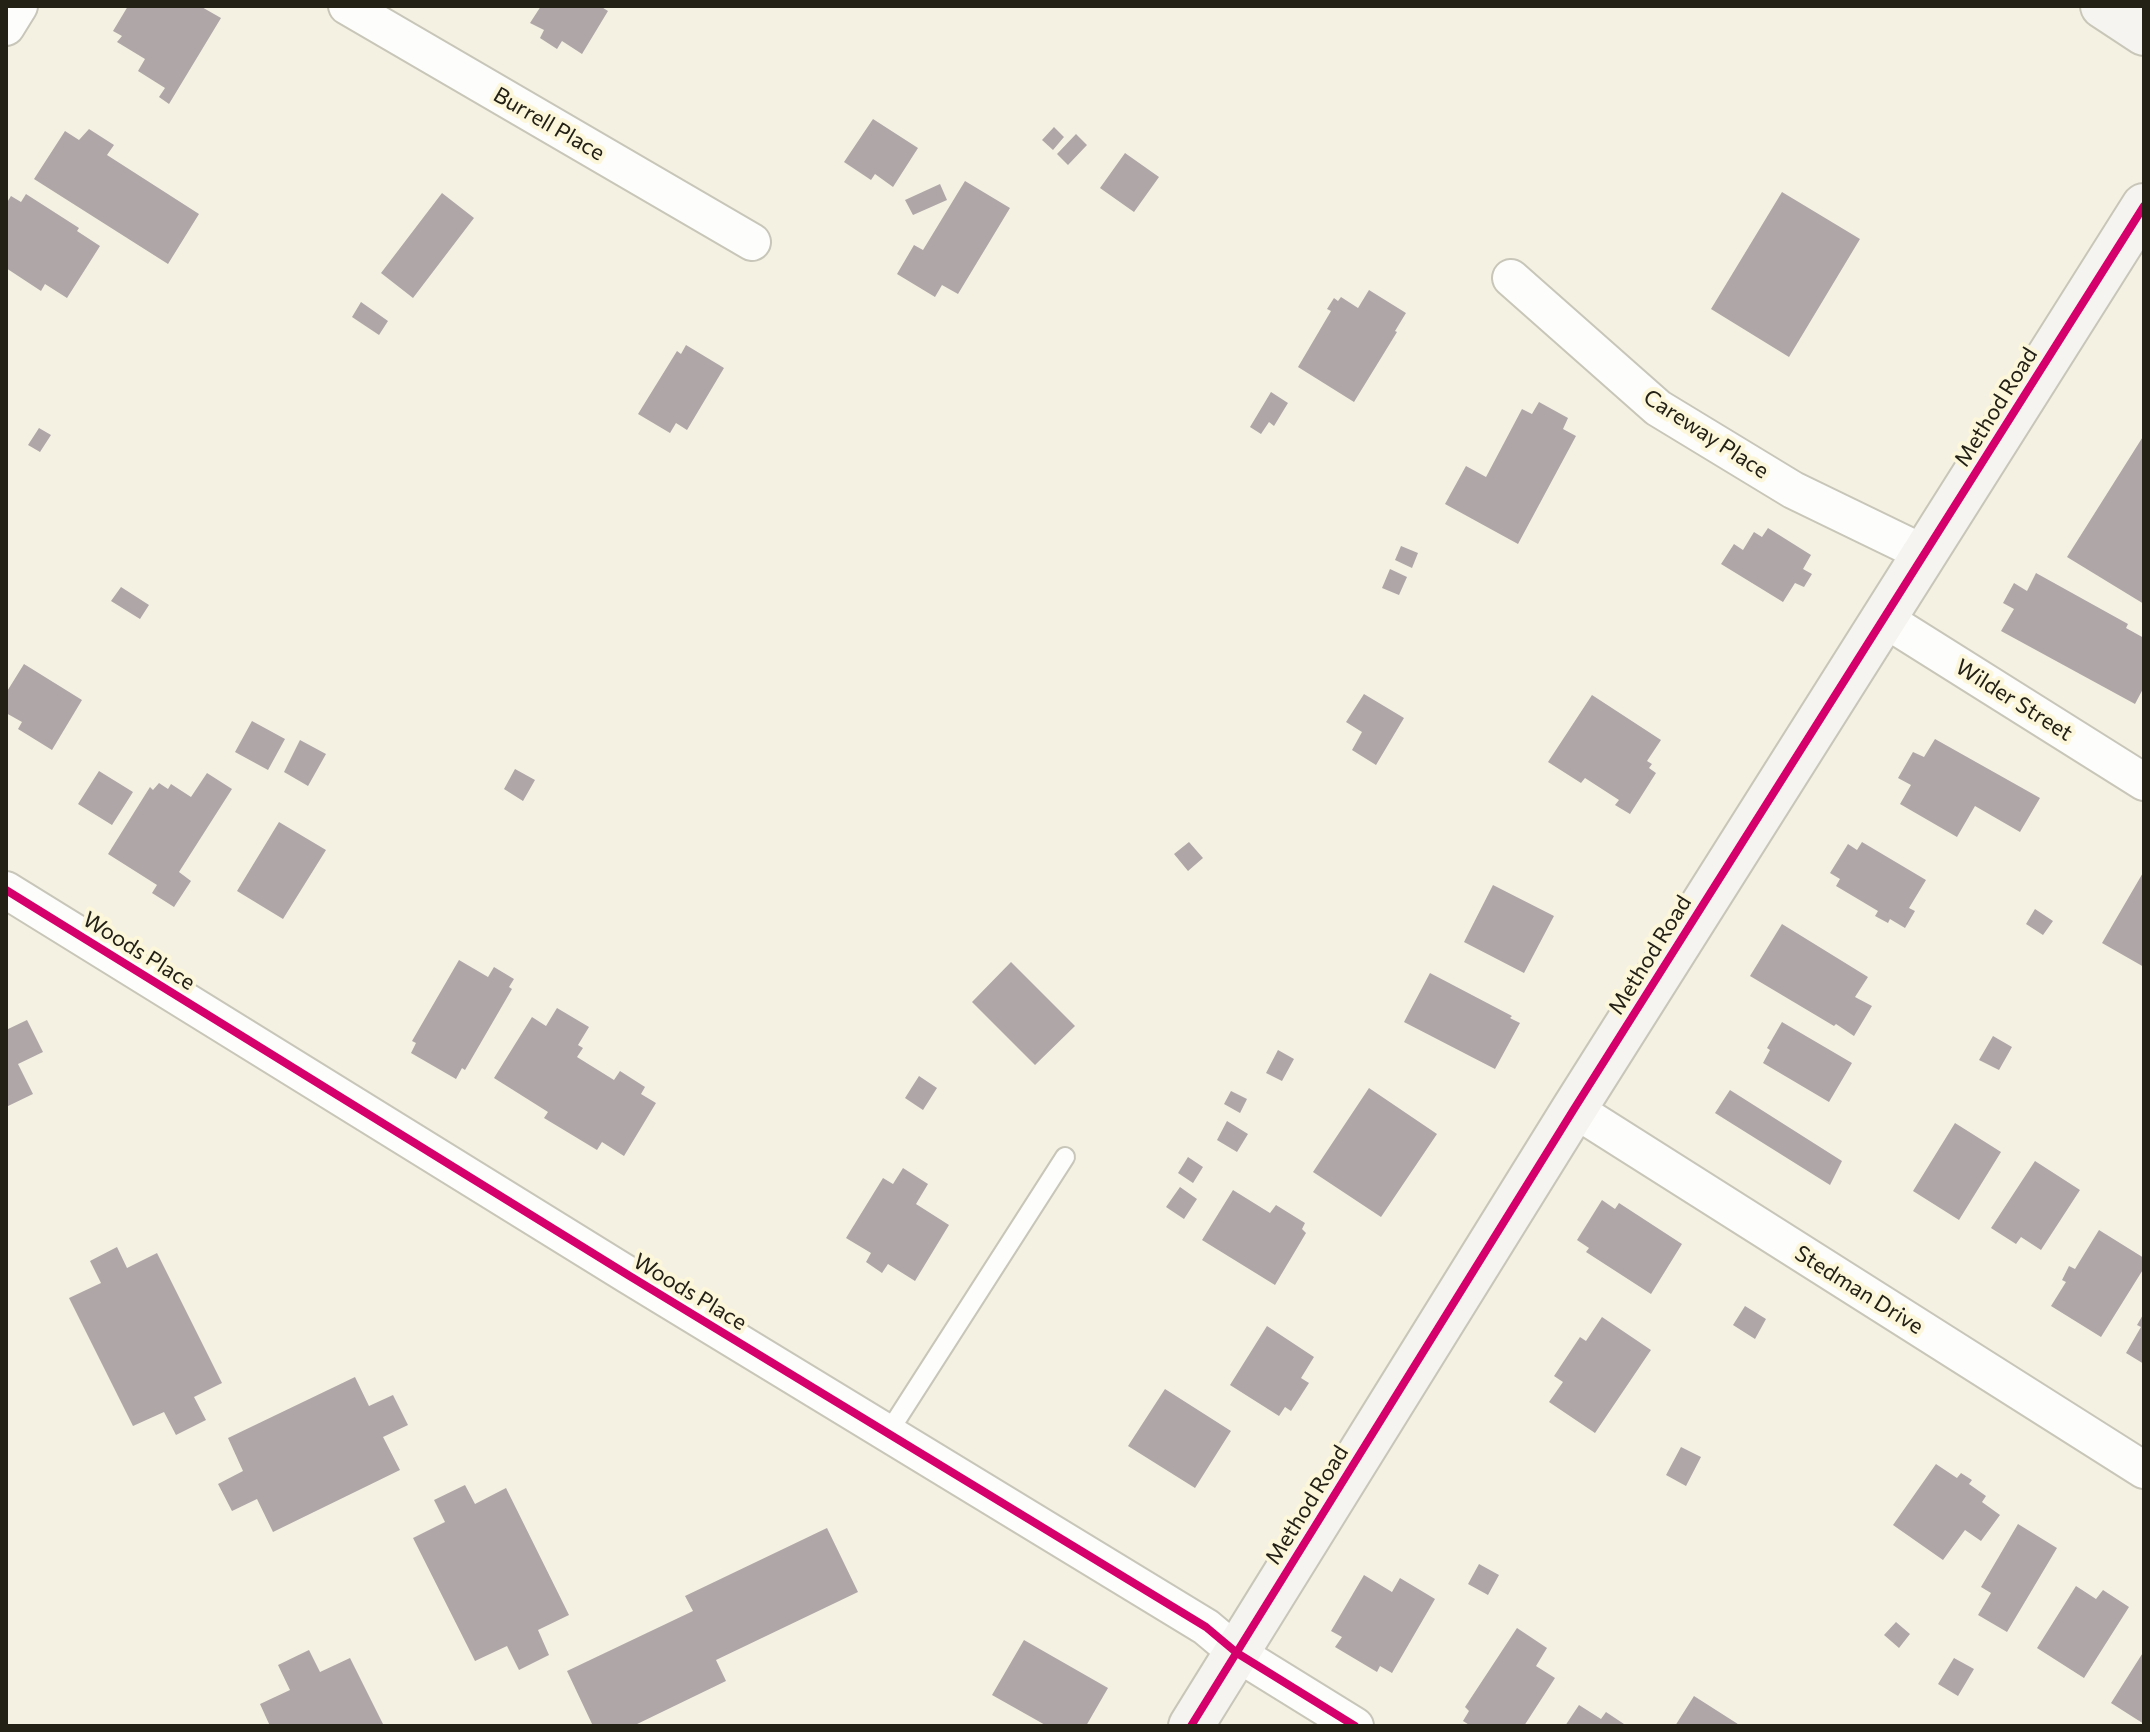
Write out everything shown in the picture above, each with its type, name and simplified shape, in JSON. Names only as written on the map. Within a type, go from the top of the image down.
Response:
[{"type":"street","points":[[6,27],[19,6]]},
{"type":"street","name":"Burrell Place","points":[[347,6],[752,242]]},
{"type":"street","points":[[2103,6],[2144,33]]},
{"type":"street","name":"Method Road","points":[[1191,1726],[1574,1109],[2144,206]]},
{"type":"street","name":"Careway Place","points":[[1511,278],[1658,408],[1793,490],[1925,554]]},
{"type":"street","name":"Wilder Street","points":[[1883,618],[2144,782]]},
{"type":"street","name":"Woods Place","points":[[6,890],[615,1267],[1206,1627],[1237,1653],[1355,1726]]},
{"type":"street","name":"Stedman Drive","points":[[1574,1109],[2144,1470]]},
{"type":"lane","points":[[888,1433],[1065,1157]]},
{"type":"building","points":[[128,6],[200,6],[221,18],[169,104],[159,97],[165,88],[138,71],[145,59],[117,42],[122,36],[113,31]]},
{"type":"building","points":[[541,6],[600,6],[608,11],[582,54],[562,41],[557,49],[540,38],[544,30],[530,23]]},
{"type":"building","points":[[873,119],[918,148],[893,187],[875,174],[871,180],[844,162]]},
{"type":"building","points":[[1054,127],[1064,137],[1053,150],[1042,140]]},
{"type":"building","points":[[89,129],[114,145],[107,155],[199,214],[168,264],[34,179],[65,131],[79,140]]},
{"type":"building","points":[[1076,134],[1087,145],[1068,165],[1057,154]]},
{"type":"building","points":[[1125,153],[1159,177],[1134,212],[1100,188]]},
{"type":"building","points":[[965,181],[1010,208],[958,294],[942,285],[935,297],[897,274],[914,245],[923,250]]},
{"type":"building","points":[[940,184],[947,200],[913,215],[905,200]]},
{"type":"building","points":[[1782,192],[1860,239],[1789,357],[1711,309]]},
{"type":"building","points":[[442,193],[474,218],[413,298],[381,273]]},
{"type":"building","points":[[26,194],[79,228],[77,231],[100,246],[67,298],[45,284],[41,291],[6,268],[6,204],[11,196],[21,202]]},
{"type":"building","points":[[1369,290],[1406,313],[1354,402],[1298,367],[1331,311],[1327,309],[1334,298],[1338,301],[1341,297],[1358,308]]},
{"type":"building","points":[[361,302],[388,321],[379,335],[352,317]]},
{"type":"building","points":[[686,345],[724,368],[687,430],[676,423],[670,433],[638,414],[677,351],[681,354]]},
{"type":"building","points":[[1271,392],[1288,403],[1274,426],[1269,422],[1261,434],[1250,427]]},
{"type":"building","points":[[1539,402],[1568,418],[1563,429],[1576,436],[1518,544],[1445,504],[1466,466],[1486,477],[1522,409],[1532,414]]},
{"type":"building","points":[[39,428],[51,435],[40,452],[28,445]]},
{"type":"building","points":[[2144,435],[2144,604],[2067,557]]},
{"type":"building","points":[[1768,528],[1811,555],[1803,569],[1812,574],[1804,587],[1795,583],[1783,602],[1721,564],[1734,544],[1743,550],[1754,532],[1762,537]]},
{"type":"building","points":[[1401,546],[1418,553],[1412,568],[1395,560]]},
{"type":"building","points":[[1390,569],[1407,577],[1399,595],[1382,588]]},
{"type":"building","points":[[2036,573],[2128,624],[2126,628],[2144,638],[2144,687],[2135,704],[2001,631],[2014,609],[2003,603],[2014,583],[2027,591]]},
{"type":"building","points":[[121,587],[149,605],[140,619],[111,601]]},
{"type":"building","points":[[24,664],[82,700],[52,750],[18,729],[22,722],[6,713],[6,693]]},
{"type":"building","points":[[1364,694],[1404,718],[1376,765],[1352,750],[1362,732],[1346,722]]},
{"type":"building","points":[[1592,695],[1661,740],[1647,761],[1652,764],[1649,768],[1656,773],[1630,814],[1615,805],[1619,800],[1585,778],[1581,783],[1548,762]]},
{"type":"building","points":[[252,721],[285,739],[268,770],[235,752]]},
{"type":"building","points":[[1935,739],[2040,798],[2020,832],[1975,806],[1957,837],[1900,804],[1911,785],[1898,778],[1913,752],[1924,757]]},
{"type":"building","points":[[300,740],[326,754],[308,786],[284,772]]},
{"type":"building","points":[[515,769],[535,780],[523,801],[504,789]]},
{"type":"building","points":[[99,771],[133,792],[112,825],[78,804]]},
{"type":"building","points":[[207,773],[232,789],[179,872],[191,881],[174,907],[152,893],[157,885],[108,854],[150,787],[153,790],[159,783],[168,789],[171,784],[191,797]]},
{"type":"building","points":[[279,822],[326,850],[283,919],[237,891]]},
{"type":"building","points":[[1189,842],[1203,858],[1188,871],[1174,854]]},
{"type":"building","points":[[1862,842],[1926,880],[1909,908],[1915,911],[1905,928],[1890,919],[1888,923],[1875,916],[1878,911],[1836,886],[1840,879],[1830,873],[1848,844],[1857,850]]},
{"type":"building","points":[[2144,871],[2144,967],[2102,943]]},
{"type":"building","points":[[1493,885],[1554,916],[1524,973],[1464,942]]},
{"type":"building","points":[[2035,909],[2053,921],[2043,935],[2026,924]]},
{"type":"building","points":[[1782,924],[1868,977],[1855,997],[1872,1006],[1854,1036],[1750,976]]},
{"type":"building","points":[[459,960],[488,977],[494,967],[514,979],[509,987],[512,989],[465,1070],[462,1068],[456,1079],[411,1053],[416,1043],[412,1041]]},
{"type":"building","points":[[1011,962],[1075,1026],[1035,1065],[972,1002]]},
{"type":"building","points":[[1430,973],[1520,1023],[1495,1069],[1404,1022]]},
{"type":"building","points":[[557,1008],[589,1027],[578,1045],[583,1048],[577,1057],[614,1080],[620,1071],[645,1087],[641,1094],[656,1103],[624,1156],[602,1142],[597,1150],[544,1118],[548,1112],[494,1078],[532,1017],[546,1026]]},
{"type":"building","points":[[27,1020],[43,1052],[18,1064],[33,1094],[6,1107],[6,1030]]},
{"type":"building","points":[[1782,1022],[1852,1063],[1829,1102],[1763,1063],[1770,1050],[1767,1048]]},
{"type":"building","points":[[1993,1036],[2012,1047],[1999,1070],[1979,1060]]},
{"type":"building","points":[[1278,1050],[1294,1059],[1282,1081],[1266,1073]]},
{"type":"building","points":[[919,1076],[937,1088],[923,1110],[905,1098]]},
{"type":"building","points":[[1369,1088],[1437,1134],[1381,1217],[1313,1172]]},
{"type":"building","points":[[1730,1090],[1842,1161],[1830,1185],[1715,1113]]},
{"type":"building","points":[[1231,1091],[1247,1099],[1240,1113],[1224,1104]]},
{"type":"building","points":[[1227,1121],[1248,1134],[1237,1152],[1217,1140]]},
{"type":"building","points":[[1955,1123],[2001,1152],[1959,1220],[1913,1191]]},
{"type":"building","points":[[1188,1157],[1203,1167],[1193,1183],[1178,1173]]},
{"type":"building","points":[[2035,1161],[2080,1190],[2041,1250],[2021,1237],[2016,1244],[1991,1228]]},
{"type":"building","points":[[903,1168],[928,1184],[916,1204],[949,1225],[915,1281],[888,1264],[882,1273],[866,1262],[871,1253],[846,1238],[883,1178],[893,1184]]},
{"type":"building","points":[[1180,1187],[1197,1199],[1184,1219],[1166,1207]]},
{"type":"building","points":[[1233,1190],[1270,1213],[1276,1205],[1305,1223],[1302,1229],[1306,1233],[1275,1285],[1202,1240]]},
{"type":"building","points":[[1602,1200],[1615,1209],[1619,1203],[1682,1244],[1651,1294],[1586,1252],[1589,1248],[1577,1240]]},
{"type":"building","points":[[2099,1230],[2144,1258],[2144,1268],[2101,1337],[2051,1306],[2066,1282],[2062,1280],[2069,1266],[2075,1269]]},
{"type":"building","points":[[117,1247],[127,1268],[157,1253],[222,1383],[194,1397],[206,1420],[176,1435],[164,1412],[133,1426],[69,1298],[101,1283],[90,1261]]},
{"type":"building","points":[[1745,1306],[1766,1319],[1755,1339],[1733,1325]]},
{"type":"building","points":[[2144,1313],[2144,1364],[2126,1353],[2141,1327],[2137,1325]]},
{"type":"building","points":[[1602,1317],[1651,1350],[1595,1433],[1549,1402],[1563,1382],[1554,1376],[1580,1337],[1586,1341]]},
{"type":"building","points":[[1267,1326],[1314,1357],[1301,1378],[1309,1383],[1291,1411],[1285,1407],[1279,1416],[1230,1385]]},
{"type":"building","points":[[355,1377],[369,1406],[393,1395],[408,1425],[383,1437],[400,1470],[273,1532],[257,1499],[232,1511],[218,1484],[243,1471],[228,1438]]},
{"type":"building","points":[[1165,1389],[1231,1431],[1195,1488],[1128,1446]]},
{"type":"building","points":[[1681,1447],[1701,1457],[1686,1486],[1666,1475]]},
{"type":"building","points":[[1936,1464],[1957,1478],[1961,1473],[1972,1480],[1969,1484],[1986,1496],[1982,1502],[2000,1515],[1981,1541],[1965,1530],[1943,1560],[1893,1525]]},
{"type":"building","points":[[465,1485],[475,1504],[506,1488],[569,1615],[538,1630],[549,1655],[519,1670],[507,1646],[475,1661],[413,1538],[445,1522],[434,1500]]},
{"type":"building","points":[[2018,1524],[2057,1548],[2007,1632],[1978,1615],[1991,1593],[1981,1587]]},
{"type":"building","points":[[827,1528],[858,1592],[716,1660],[726,1681],[633,1726],[593,1726],[567,1671],[693,1611],[685,1596]]},
{"type":"building","points":[[1479,1564],[1499,1575],[1488,1595],[1468,1584]]},
{"type":"building","points":[[1364,1575],[1392,1592],[1400,1578],[1435,1599],[1392,1673],[1380,1666],[1377,1672],[1335,1647],[1342,1637],[1331,1631]]},
{"type":"building","points":[[2076,1586],[2096,1599],[2103,1590],[2129,1607],[2084,1678],[2037,1648]]},
{"type":"building","points":[[1896,1622],[1910,1634],[1899,1648],[1884,1635]]},
{"type":"building","points":[[1517,1628],[1547,1648],[1536,1666],[1555,1678],[1524,1726],[1471,1726],[1463,1721],[1469,1711],[1465,1707]]},
{"type":"building","points":[[1024,1640],[1108,1688],[1086,1726],[1047,1726],[992,1695]]},
{"type":"building","points":[[309,1650],[320,1672],[350,1658],[384,1726],[270,1726],[260,1704],[290,1690],[278,1665]]},
{"type":"building","points":[[2144,1651],[2144,1724],[2111,1703]]},
{"type":"building","points":[[1954,1658],[1974,1669],[1958,1696],[1938,1684]]},
{"type":"building","points":[[1694,1696],[1741,1726],[1675,1726]]},
{"type":"building","points":[[1579,1705],[1601,1719],[1606,1712],[1627,1726],[1565,1726]]},
{"type":"cycle path","points":[[1191,1726],[1574,1109],[2144,206]]},
{"type":"cycle path","points":[[6,890],[628,1275],[1206,1627],[1237,1653],[1355,1726]]}]
